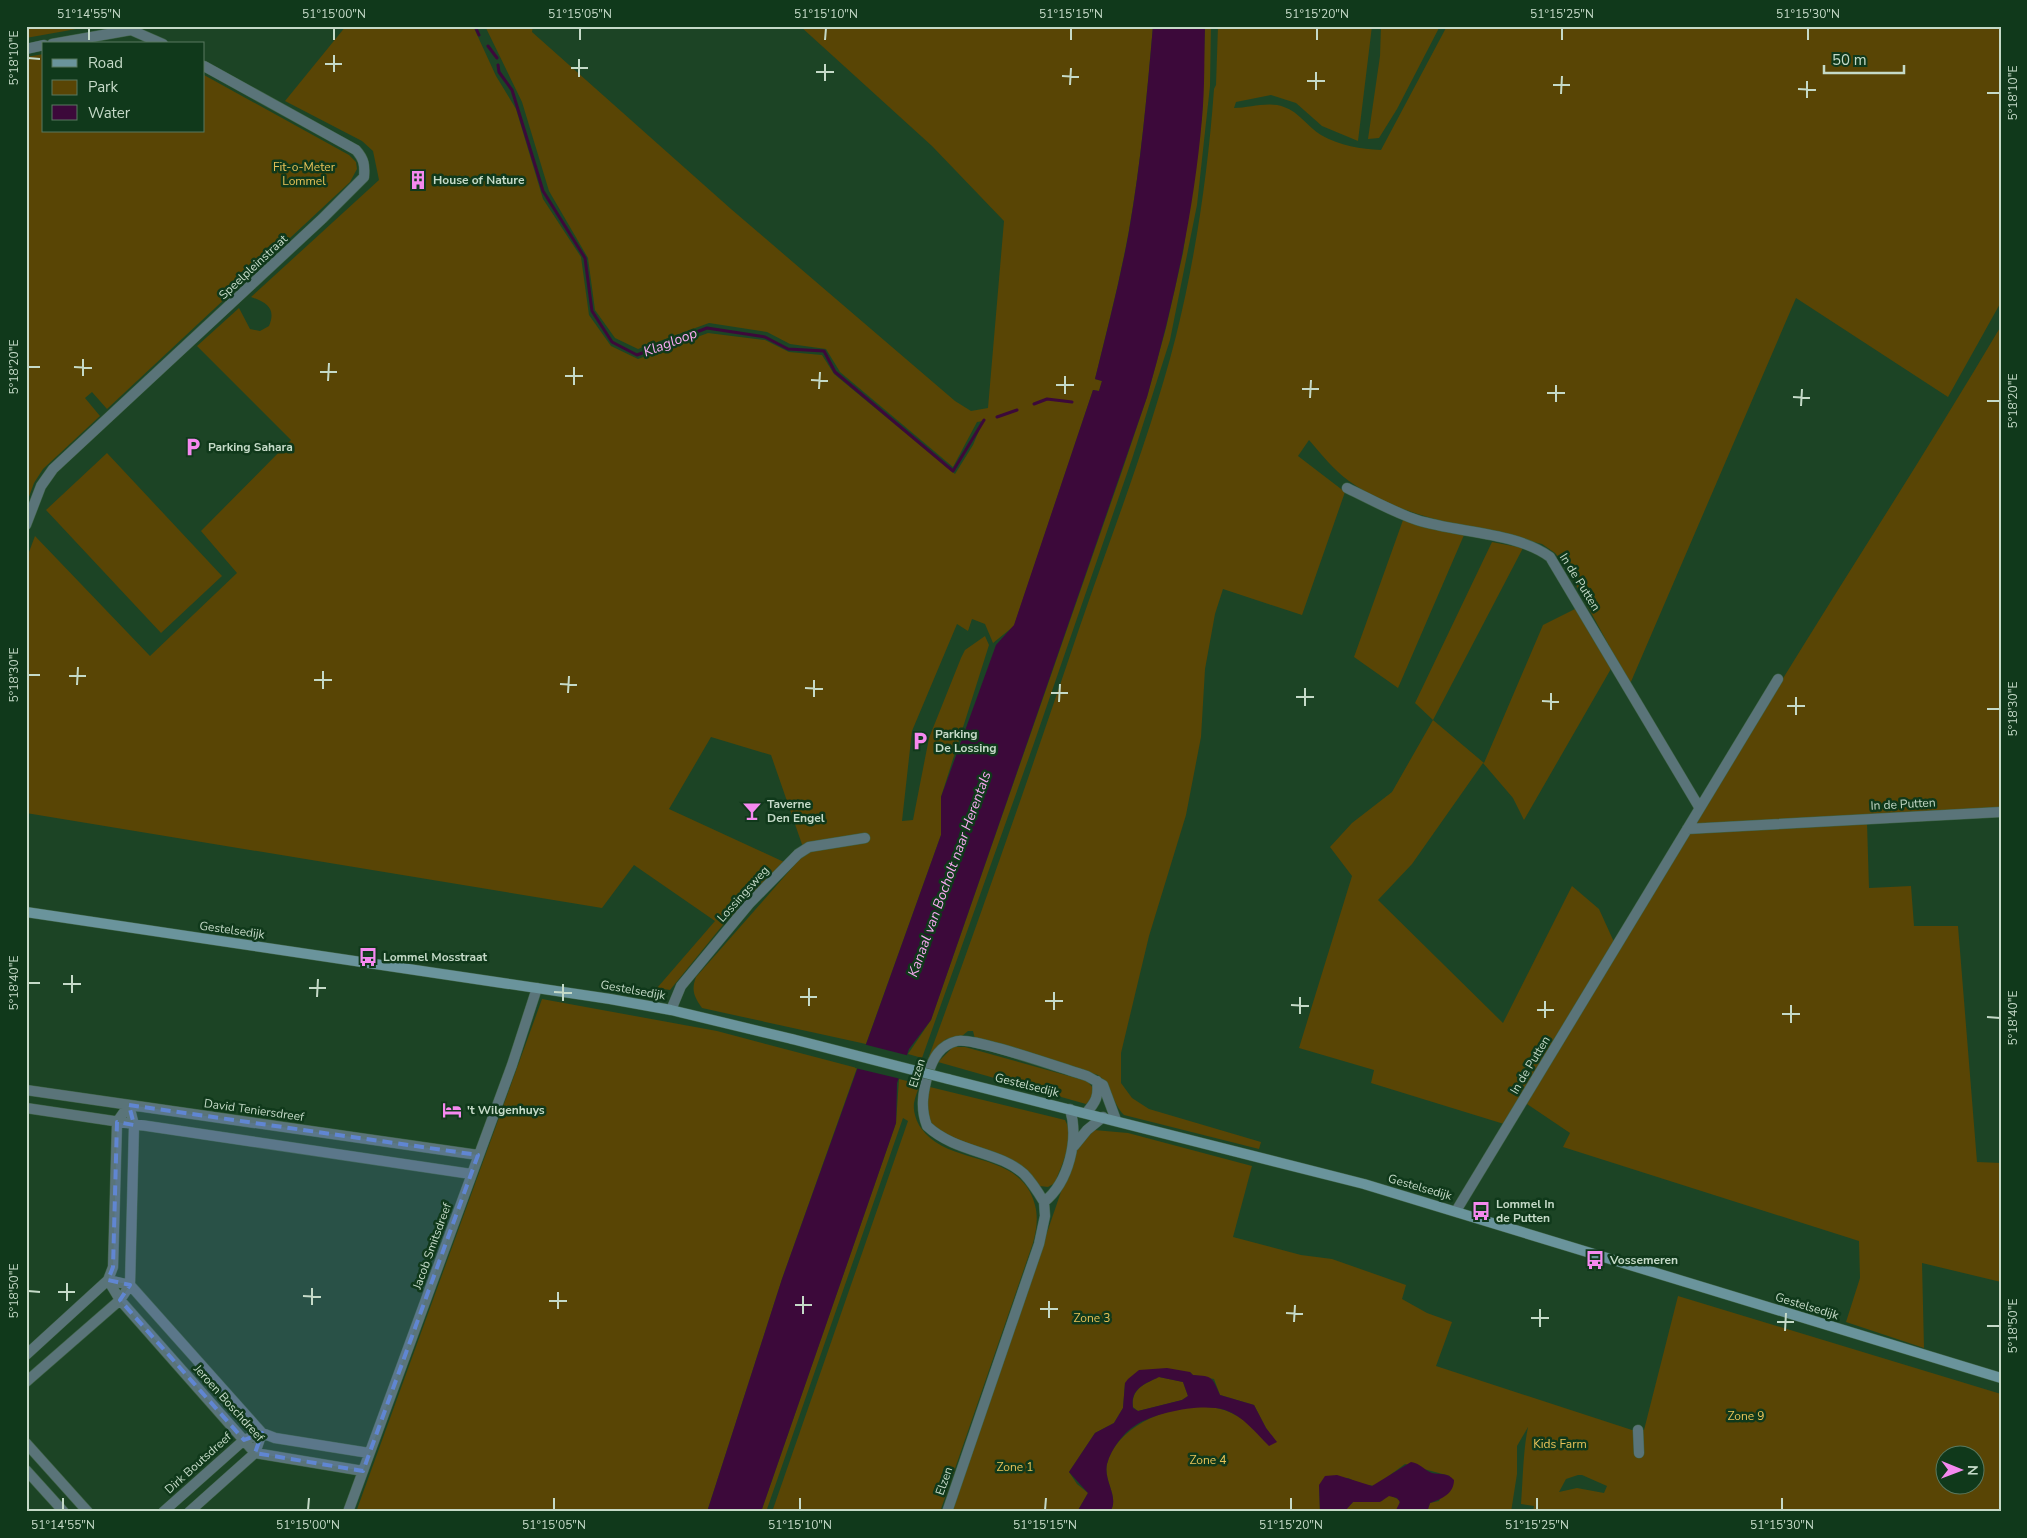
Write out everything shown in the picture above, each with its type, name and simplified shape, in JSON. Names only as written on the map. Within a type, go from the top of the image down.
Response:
[{"type":"main road","name":"Gestelsedijk","points":[[26,912],[537,988],[671,1010],[1278,1161],[1456,1211],[2001,1378]]},
{"type":"street","points":[[63,42],[131,30],[158,42]]},
{"type":"street","points":[[26,49],[42,45]]},
{"type":"street","name":"Speelpleinstraat","points":[[26,526],[37,495],[46,477],[322,219],[364,177],[365,165],[362,156],[356,150],[205,67]]},
{"type":"street","name":"In de Putten","points":[[1347,488],[1418,520],[1539,549],[1550,557],[1699,807]]},
{"type":"street","name":"In de Putten","points":[[1456,1211],[1778,679]]},
{"type":"street","name":"In de Putten","points":[[1687,829],[2001,812]]},
{"type":"street","name":"Lossingsweg","points":[[671,1010],[680,986],[749,904],[798,854],[809,847],[864,838]]},
{"type":"street","name":"Jacob Smitsdreef","points":[[348,1512],[537,988]]},
{"type":"street","name":"Elzen","points":[[947,1512],[1039,1244],[1044,1216],[1044,1202],[1032,1184],[1016,1168],[950,1143],[927,1126],[922,1103],[932,1061],[947,1044],[970,1041],[1097,1081]]},
{"type":"street","points":[[1086,1113],[1099,1094],[1097,1081]]},
{"type":"street","points":[[1097,1081],[1103,1085],[1108,1094],[1116,1120]]},
{"type":"street","name":"David Teniersdreef","points":[[26,1090],[478,1155]]},
{"type":"street","points":[[26,1355],[108,1280],[112,1267],[117,1122],[129,1104]]},
{"type":"street","points":[[26,1382],[120,1300],[130,1285],[134,1125],[129,1104]]},
{"type":"street","points":[[26,1108],[471,1174]]},
{"type":"street","points":[[1044,1202],[1055,1193],[1073,1146],[1075,1129],[1070,1109]]},
{"type":"street","points":[[1073,1146],[1086,1130],[1103,1117]]},
{"type":"street","points":[[108,1280],[130,1285]]},
{"type":"street","name":"Jeroen Boschdreef","points":[[108,1280],[120,1300],[255,1453]]},
{"type":"street","name":"Jeroen Boschdreef","points":[[130,1285],[262,1433],[255,1453]]},
{"type":"street","points":[[1638,1430],[1639,1453]]},
{"type":"street","points":[[262,1433],[275,1438],[369,1453]]},
{"type":"street","name":"Dirk Boutsdreef","points":[[163,1512],[244,1440],[262,1433]]},
{"type":"street","points":[[26,1443],[88,1512]]},
{"type":"street","points":[[189,1512],[255,1453],[363,1471]]},
{"type":"street","points":[[26,1470],[64,1512]]},
{"type":"highlighted area","points":[[129,1105],[478,1155],[363,1471],[255,1453],[262,1433],[244,1440],[120,1300],[130,1285],[108,1280],[113,1267],[117,1122],[134,1125]]},
{"type":"green space","points":[[26,26],[93,26],[26,38]]},
{"type":"green space","points":[[346,26],[473,26],[496,76],[516,109],[543,199],[581,257],[589,315],[611,346],[638,359],[708,333],[765,340],[789,352],[822,355],[834,374],[955,474],[973,445],[983,421],[977,422],[953,467],[840,372],[826,349],[790,344],[767,332],[709,323],[638,349],[615,338],[595,310],[588,258],[549,191],[522,102],[485,26],[533,26],[532,32],[731,209],[955,401],[971,411],[988,408],[1004,221],[932,146],[800,26],[1153,26],[1137,179],[1129,230],[1095,379],[1102,381],[1099,391],[1093,390],[1014,626],[993,643],[985,624],[972,619],[968,631],[957,624],[912,731],[902,821],[913,820],[929,738],[961,658],[965,650],[985,636],[989,645],[941,797],[941,835],[866,1044],[702,1008],[697,1000],[694,993],[696,977],[805,853],[771,755],[711,737],[669,809],[784,862],[722,926],[670,990],[657,988],[715,921],[634,865],[602,908],[26,813],[26,560],[35,536],[150,656],[237,573],[201,531],[291,440],[197,346],[239,308],[250,329],[260,331],[269,326],[272,315],[269,307],[251,297],[379,180],[373,151],[362,141],[285,101]]},
{"type":"green space","points":[[1205,26],[1211,26],[1210,86],[1197,205],[1170,340],[1132,459],[1033,746],[922,1058],[908,1054],[931,1020],[1121,474],[1147,397],[1166,328],[1183,253],[1202,117]]},
{"type":"green space","points":[[1218,26],[1372,26],[1358,141],[1322,126],[1296,103],[1271,95],[1236,102],[1234,108],[1278,105],[1294,112],[1316,132],[1328,139],[1351,146],[1381,150],[1447,26],[2001,26],[2001,302],[1948,397],[1796,298],[1630,684],[1565,565],[1555,553],[1542,544],[1442,521],[1393,505],[1370,494],[1343,477],[1309,440],[1298,456],[1345,492],[1302,615],[1223,589],[1215,614],[1205,669],[1201,737],[1186,815],[1149,936],[1121,1053],[1121,1083],[1132,1098],[1149,1109],[1261,1142],[1259,1149],[1124,1115],[1103,1079],[1098,1075],[975,1039],[973,1031],[968,1031],[962,1036],[946,1039],[928,1059],[1131,482],[1166,373],[1190,275],[1200,213],[1216,85]]},
{"type":"green space","points":[[1381,26],[1440,26],[1397,109],[1379,138],[1368,139],[1380,56]]},
{"type":"green space","name":"Fit-o-Meter Lommel","points":[[42,54],[42,132],[205,132],[205,76],[349,155],[356,162],[357,169],[350,182],[107,409],[92,392],[85,398],[100,416],[43,469],[34,483],[26,505],[26,57]]},
{"type":"green space","points":[[2001,326],[2001,808],[1695,826],[1770,700]]},
{"type":"green space","points":[[107,453],[222,576],[161,633],[46,510]]},
{"type":"green space","points":[[1403,520],[1464,535],[1398,688],[1354,657]]},
{"type":"green space","points":[[1492,542],[1523,548],[1433,720],[1415,703]]},
{"type":"green space","points":[[1575,609],[1612,667],[1524,820],[1513,798],[1483,763],[1412,864],[1378,900],[1503,1023],[1572,886],[1599,909],[1614,942],[1504,1124],[1371,1083],[1374,1070],[1299,1048],[1352,876],[1330,847],[1352,823],[1392,792],[1433,720],[1484,763],[1543,625]]},
{"type":"green space","points":[[1867,823],[1869,888],[1911,886],[1914,926],[1958,926],[1977,1162],[2001,1163],[2001,1282],[1922,1263],[1924,1348],[1846,1322],[1860,1278],[1859,1241],[1563,1147],[1570,1133],[1524,1102],[1686,835],[1696,832]]},
{"type":"green space","points":[[542,999],[717,1031],[857,1068],[782,1279],[707,1512],[356,1512]]},
{"type":"green space","points":[[953,1047],[965,1047],[1087,1081],[1093,1088],[1092,1099],[1086,1104],[938,1062]]},
{"type":"green space","points":[[899,1079],[920,1084],[914,1103],[914,1113],[921,1128],[932,1140],[961,1154],[993,1163],[1020,1179],[1030,1192],[1036,1211],[1037,1223],[1033,1243],[940,1512],[772,1512],[908,1121],[903,1118],[766,1512],[761,1512],[896,1123]]},
{"type":"green space","points":[[930,1087],[1065,1120],[1069,1135],[1068,1144],[1055,1183],[1048,1187],[1040,1186],[1022,1166],[1011,1160],[950,1138],[937,1129],[929,1119],[926,1106]]},
{"type":"green space","points":[[1094,1130],[1128,1133],[1252,1166],[1233,1237],[1301,1255],[1332,1259],[1406,1285],[1402,1299],[1427,1313],[1452,1322],[1436,1366],[1632,1430],[1644,1430],[1678,1296],[2001,1394],[2001,1512],[1533,1512],[1534,1506],[1521,1504],[1528,1427],[1517,1446],[1517,1474],[1511,1512],[1427,1512],[1430,1503],[1439,1501],[1450,1476],[1405,1464],[1375,1486],[1361,1484],[1348,1478],[1319,1485],[1320,1512],[1110,1512],[1113,1501],[1106,1470],[1114,1449],[1124,1436],[1155,1416],[1191,1407],[1208,1407],[1224,1410],[1276,1442],[1254,1405],[1220,1395],[1214,1379],[1193,1375],[1190,1372],[1125,1383],[1123,1408],[1114,1423],[1095,1433],[1069,1472],[1077,1484],[1088,1493],[1077,1512],[951,1512],[1077,1150]],"holes":[[[1582,1475],[1607,1486],[1604,1493],[1577,1488],[1559,1492],[1566,1479]]]},
{"type":"green space","points":[[1159,1377],[1183,1382],[1188,1396],[1182,1400],[1138,1411],[1133,1407],[1136,1391]]},
{"type":"green space","points":[[1386,1496],[1392,1496],[1399,1500],[1400,1505],[1395,1512],[1344,1512],[1353,1502],[1382,1501]]},
{"type":"water","name":"Kanaal van Bocholt naar Herentals","points":[[1153,26],[1205,26],[1203,106],[1194,189],[1174,294],[1147,397],[931,1020],[909,1049],[897,1083],[896,1123],[761,1512],[707,1512],[782,1279],[941,835],[941,797],[996,645],[1014,625],[1093,390],[1099,391],[1102,381],[1095,379],[1122,268],[1137,180]]},
{"type":"water","points":[[1167,1368],[1208,1377],[1213,1381],[1220,1395],[1254,1405],[1266,1428],[1277,1442],[1269,1446],[1238,1416],[1225,1410],[1192,1408],[1156,1416],[1131,1428],[1111,1453],[1106,1470],[1113,1501],[1110,1512],[1077,1512],[1088,1493],[1069,1472],[1095,1433],[1114,1423],[1123,1408],[1125,1383],[1139,1370]],"holes":[[[1159,1377],[1183,1382],[1188,1396],[1182,1400],[1138,1411],[1133,1408],[1136,1392],[1148,1382]]]},
{"type":"water","points":[[1411,1462],[1432,1473],[1446,1475],[1454,1480],[1452,1489],[1442,1498],[1430,1503],[1427,1512],[1395,1512],[1400,1502],[1397,1498],[1389,1496],[1380,1502],[1353,1502],[1344,1512],[1320,1512],[1319,1485],[1325,1476],[1337,1475],[1372,1486]]},
{"type":"pier","points":[[863,1044],[910,1056],[901,1079],[855,1068]]},
{"type":"waterway","name":"Klagloop","points":[[475,26],[479,35]]},
{"type":"waterway","name":"Klagloop","points":[[488,46],[497,58]]},
{"type":"waterway","name":"Klagloop","points":[[498,65],[499,72],[512,90],[543,191],[585,258],[592,311],[612,342],[637,355],[707,328],[765,337],[788,349],[824,351],[835,372],[953,471],[984,420]]},
{"type":"waterway","name":"Klagloop","points":[[1034,404],[1047,399],[1072,402]]},
{"type":"waterway","name":"Klagloop","points":[[997,417],[1017,410]]},
{"type":"place","name":"House of Nature","points":[[418,180]]},
{"type":"place","name":"Parking Sahara","points":[[193,447]]},
{"type":"place","name":"Parking De Lossing","points":[[920,741]]},
{"type":"place","name":"Taverne Den Engel","points":[[752,811]]},
{"type":"place","name":"Lommel Mosstraat","points":[[368,957]]},
{"type":"place","name":"'t Wilgenhuys","points":[[452,1110]]},
{"type":"place","name":"Lommel In de Putten","points":[[1481,1211]]},
{"type":"place","name":"Vossemeren","points":[[1595,1260]]},
{"type":"park label","name":"Zone 3","points":[[1092,1318]]},
{"type":"park label","name":"Zone 9","points":[[1746,1416]]},
{"type":"park label","name":"Kids Farm","points":[[1560,1444]]},
{"type":"park label","name":"Zone 4","points":[[1208,1460]]},
{"type":"park label","name":"Zone 1","points":[[1015,1467]]}]
